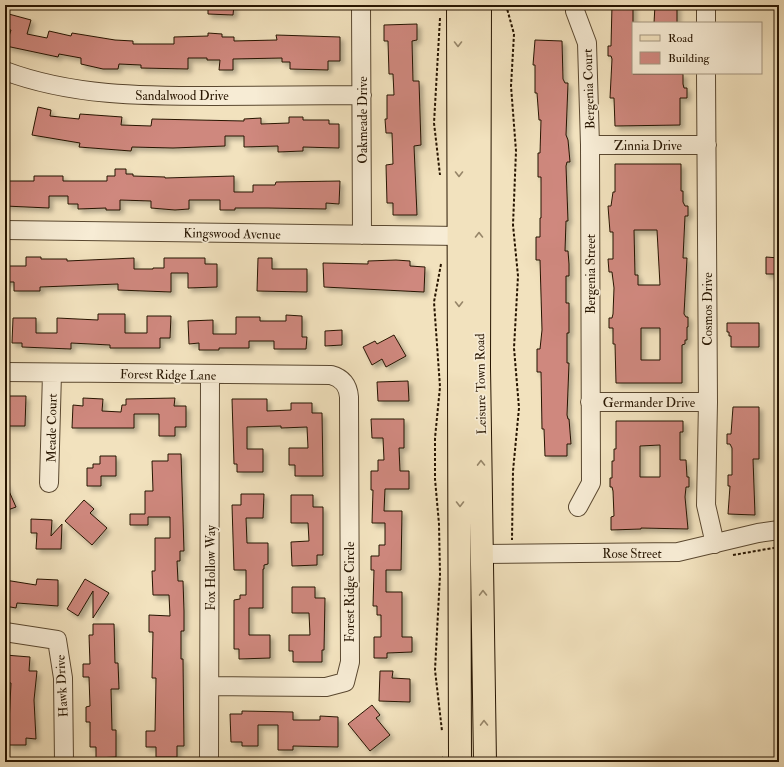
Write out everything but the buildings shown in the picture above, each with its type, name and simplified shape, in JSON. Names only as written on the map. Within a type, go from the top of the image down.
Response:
[{"type":"main road","name":"Leisure Town Road","points":[[480,5],[479,367],[485,762]]},
{"type":"main road","name":"Leisure Town Road","points":[[449,8],[459,236],[453,759]]},
{"type":"main road","points":[[459,236],[468,250],[472,265],[479,367]]},
{"type":"street","name":"Oakmeade Drive","points":[[361,5],[362,235]]},
{"type":"street","points":[[706,5],[706,22]]},
{"type":"street","name":"Bergenia Court","points":[[575,11],[587,43],[590,146]]},
{"type":"street","name":"Sandalwood Drive","points":[[5,71],[53,84],[93,92],[135,96],[362,96]]},
{"type":"street","name":"Cosmos Drive","points":[[706,74],[708,402],[706,505],[715,544]]},
{"type":"street","name":"Zinnia Drive","points":[[590,146],[707,145]]},
{"type":"street","name":"Bergenia Street","points":[[578,507],[591,483],[590,146]]},
{"type":"street","name":"Kingswood Avenue","points":[[5,230],[459,236]]},
{"type":"street","name":"Forest Ridge Lane","points":[[5,372],[210,375],[331,374]]},
{"type":"street","name":"Meade Court","points":[[50,483],[52,373]]},
{"type":"street","name":"Forest Ridge Circle","points":[[210,686],[326,687],[345,682],[350,662],[349,390],[338,377],[331,374]]},
{"type":"street","name":"Fox Hollow Way","points":[[209,762],[210,375]]},
{"type":"street","name":"Germander Drive","points":[[590,402],[708,402]]},
{"type":"street","name":"Rose Street","points":[[483,554],[678,552],[758,533],[779,530]]},
{"type":"street","name":"Hawk Drive","points":[[5,632],[58,640],[63,678],[64,762]]},
{"type":"path","points":[[506,5],[514,34],[511,86],[516,150],[513,225],[518,276],[514,348],[519,408],[513,471],[512,541]]},
{"type":"path","points":[[440,176],[434,123],[449,8]]},
{"type":"path","points":[[442,259],[434,302],[440,387],[435,438],[435,479],[439,524],[440,575],[435,670],[442,732]]},
{"type":"path","points":[[439,762],[453,759]]}]
